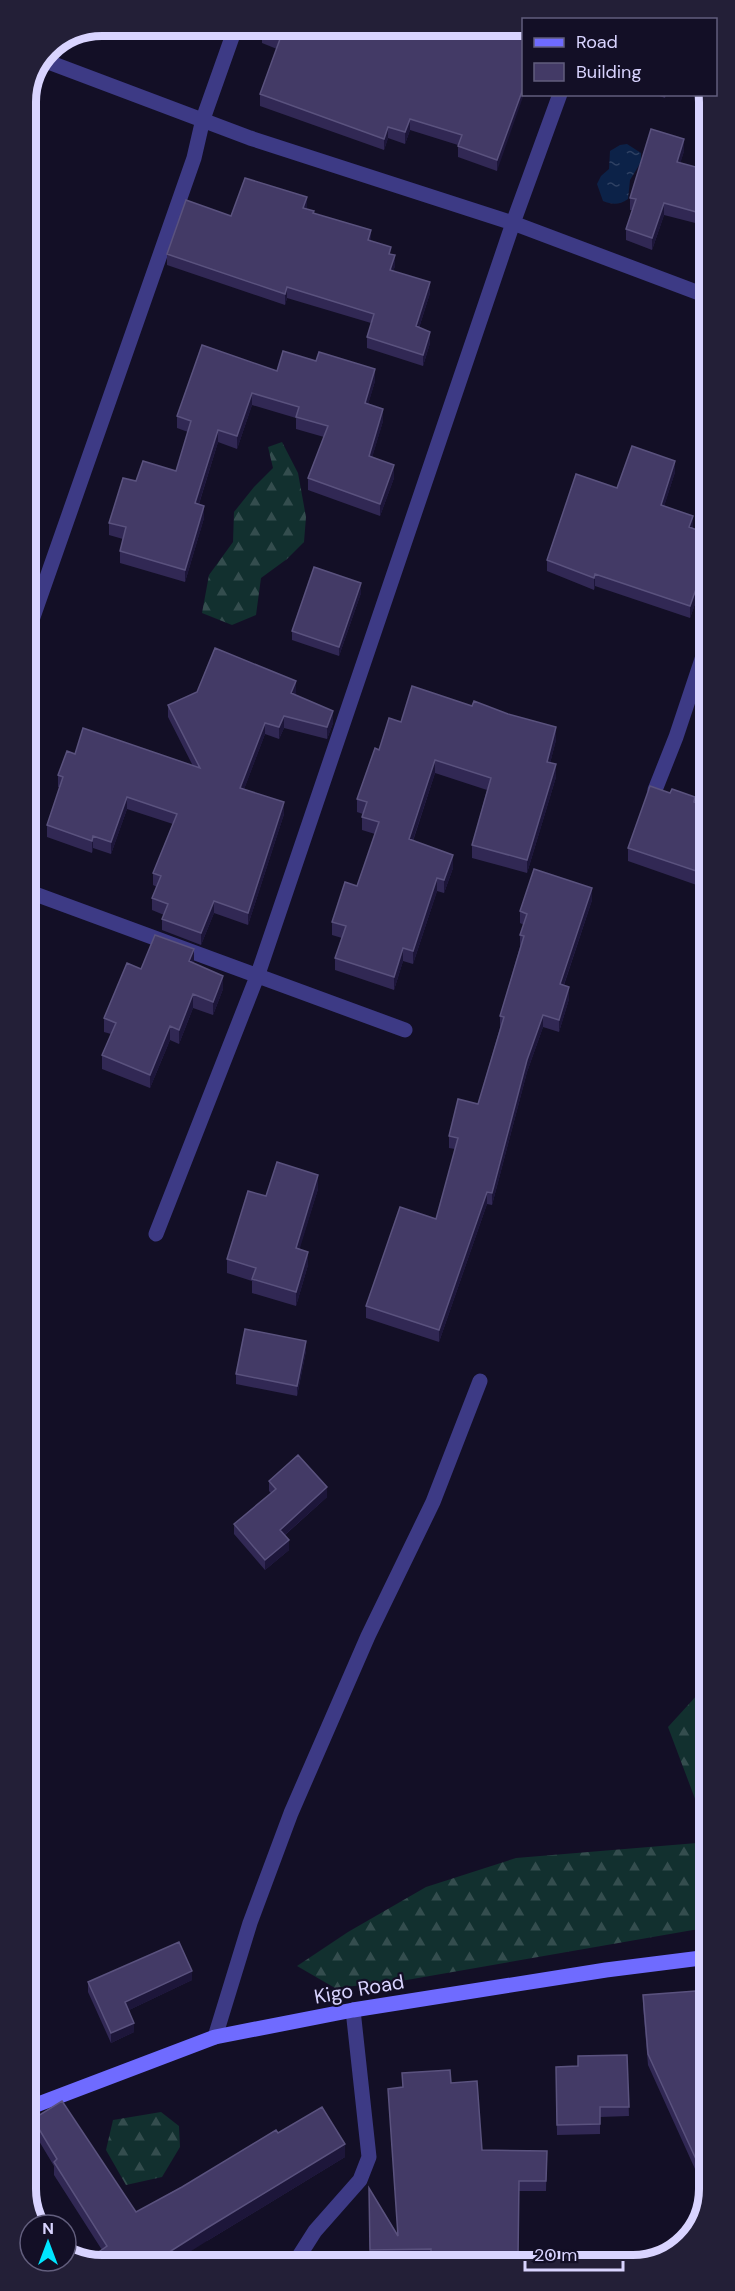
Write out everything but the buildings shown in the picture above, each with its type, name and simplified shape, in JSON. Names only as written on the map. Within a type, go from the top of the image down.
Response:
[{"type":"street","points":[[36,608],[194,158],[203,119],[232,36]]},
{"type":"street","points":[[49,62],[250,138],[513,223],[699,293]]},
{"type":"street","points":[[156,1234],[258,974],[513,223],[559,96]]},
{"type":"street","points":[[656,790],[699,668]]},
{"type":"street","points":[[36,894],[405,1030]]},
{"type":"street","points":[[215,2037],[250,1923],[291,1814],[368,1636],[433,1502],[480,1381]]},
{"type":"street","name":"Kigo Road","points":[[36,2105],[215,2037],[353,2010],[606,1970],[699,1958]]},
{"type":"street","points":[[300,2255],[315,2231],[360,2180],[369,2157],[353,2010]]},
{"type":"green space","points":[[282,442],[298,473],[306,517],[304,542],[287,559],[261,578],[256,615],[232,625],[202,613],[209,575],[233,542],[234,512],[273,468],[268,447]]},
{"type":"green space","points":[[699,1693],[699,1804],[697,1804],[668,1727]]},
{"type":"green space","points":[[699,1843],[699,1930],[401,1981],[335,1988],[297,1966],[348,1932],[426,1887],[516,1858]]},
{"type":"green space","points":[[161,2112],[179,2126],[180,2147],[162,2177],[126,2185],[106,2150],[113,2120]]},
{"type":"water","points":[[627,144],[641,153],[641,162],[630,180],[628,199],[616,204],[603,201],[597,184],[601,176],[609,169],[610,151]]}]
